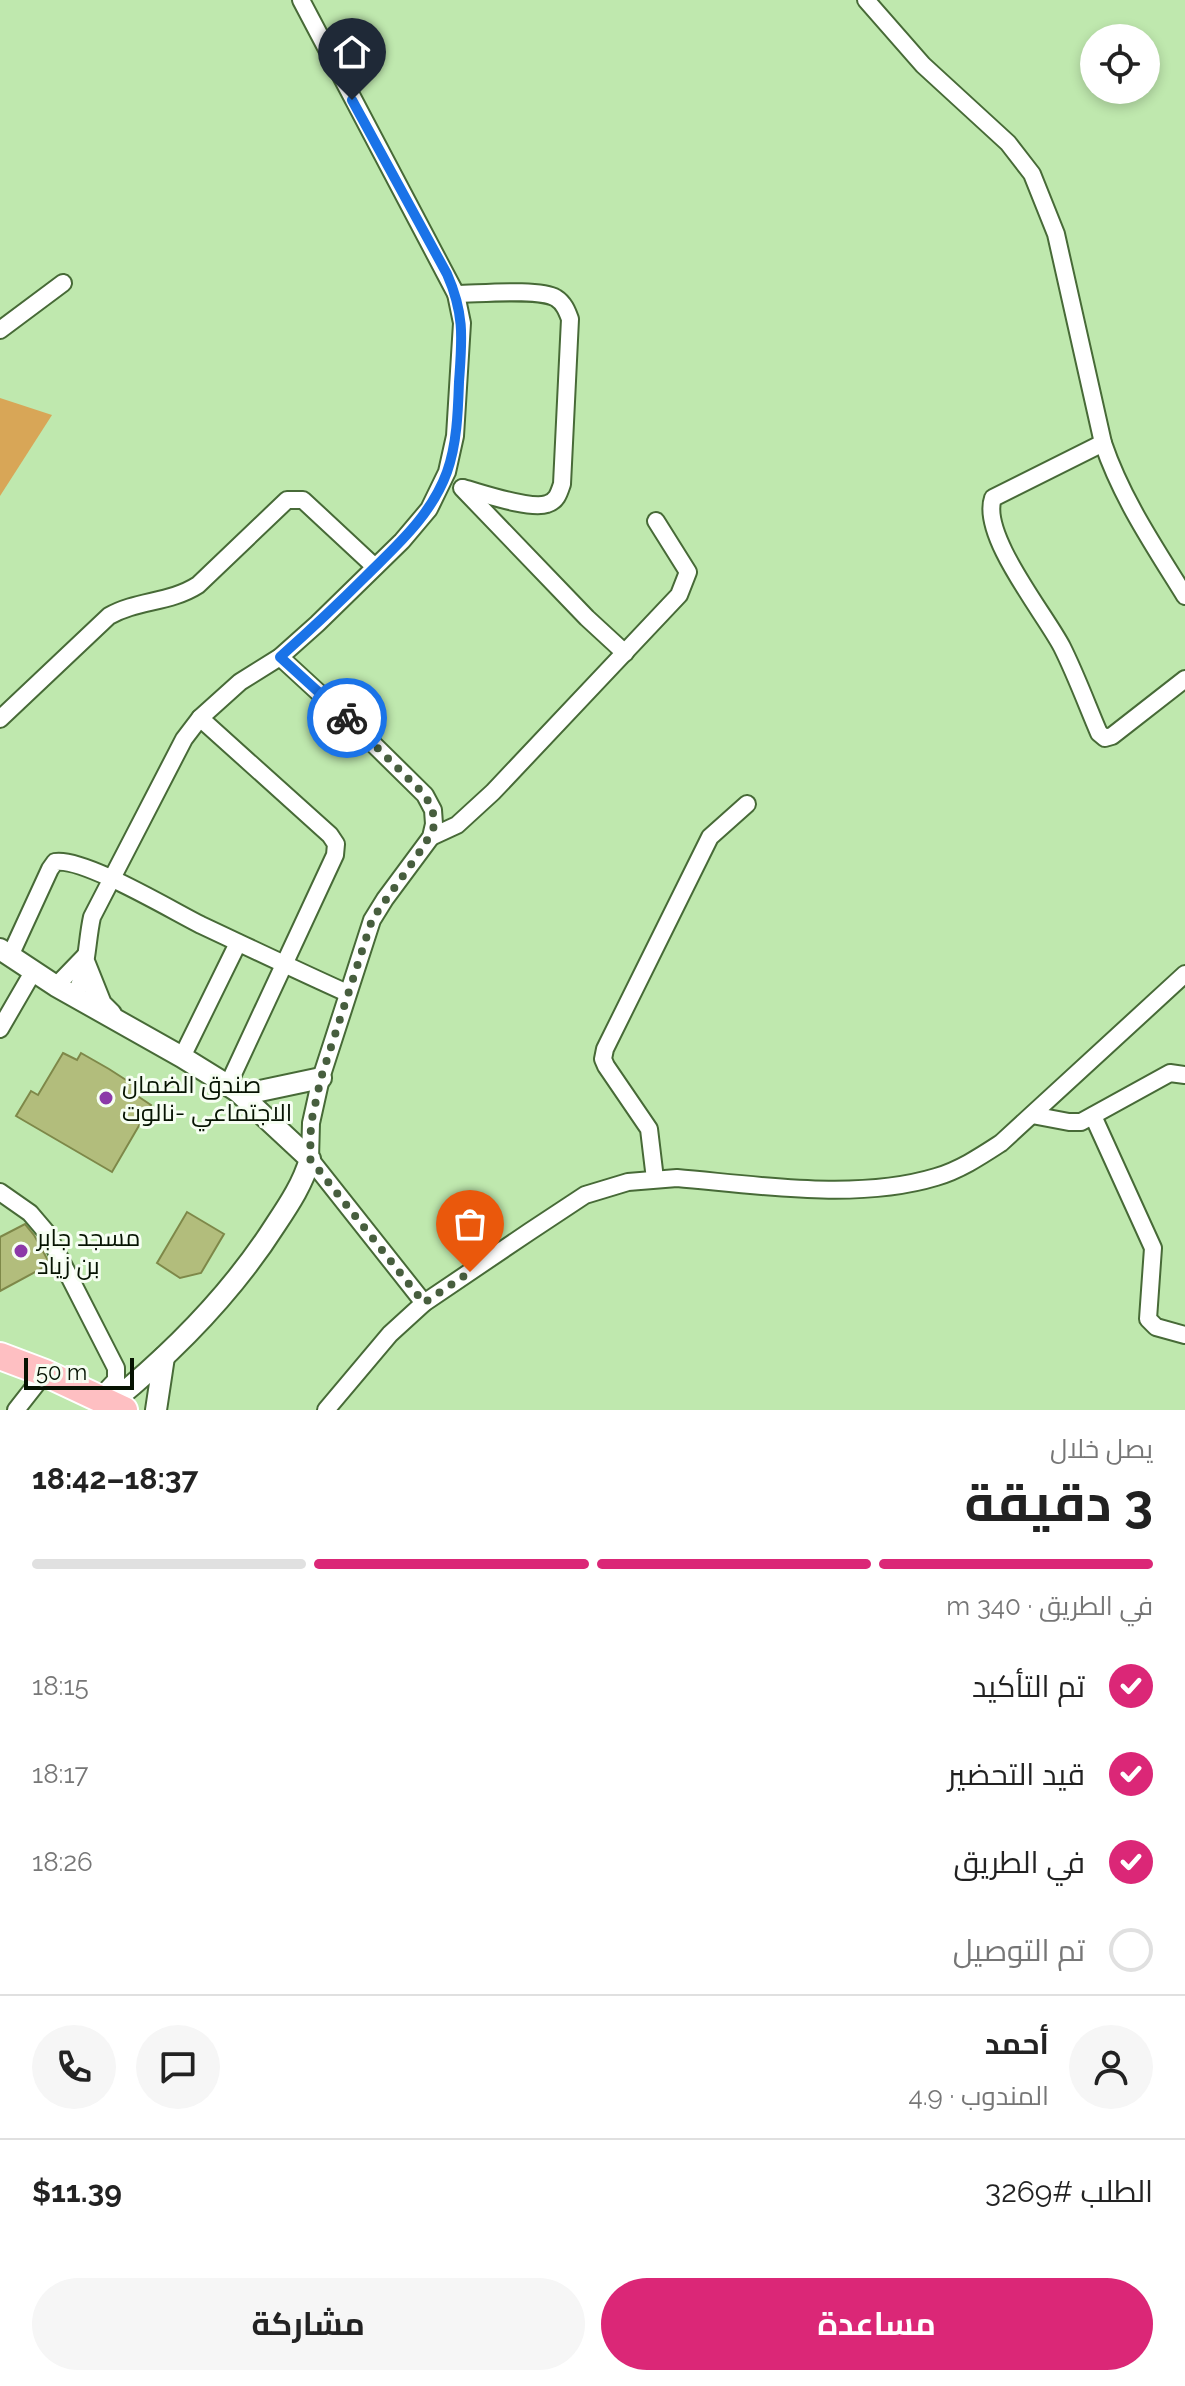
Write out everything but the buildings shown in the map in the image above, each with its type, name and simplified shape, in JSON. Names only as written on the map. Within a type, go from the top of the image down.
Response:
[{"type":"main road","points":[[0,1356],[111,1404]]},
{"type":"street","points":[[65,991],[83,981],[92,917],[184,739],[200,718],[240,682],[280,657],[375,567],[429,509],[447,472],[455,436],[462,323],[456,294],[301,0]]},
{"type":"street","points":[[866,0],[923,65],[1008,143],[1032,174],[1056,234],[1103,443],[1128,506],[1185,596]]},
{"type":"street","points":[[0,330],[63,283]]},
{"type":"street","points":[[456,294],[543,293],[558,299],[565,306],[570,319],[562,484],[558,496],[550,503],[537,506],[463,488]]},
{"type":"street","points":[[1103,443],[993,498],[990,507],[999,539],[1019,579],[1063,649],[1099,733],[1105,738],[1112,736],[1185,679]]},
{"type":"street","points":[[447,472],[535,566],[625,653]]},
{"type":"street","points":[[0,719],[109,616],[122,609],[182,595],[198,585],[287,500],[303,500],[375,567]]},
{"type":"street","points":[[431,837],[468,817],[670,606],[686,581],[688,572],[656,521]]},
{"type":"street","points":[[111,1404],[214,1307],[265,1241],[304,1177],[310,1159],[311,1123],[321,1078],[372,920],[393,886],[431,837],[434,824],[433,810],[425,795],[280,657]]},
{"type":"street","points":[[200,718],[330,835],[336,844],[335,855],[232,1088]]},
{"type":"street","points":[[655,1179],[649,1129],[606,1066],[603,1059],[605,1049],[710,837],[747,804]]},
{"type":"street","points":[[347,993],[238,943],[110,878],[64,860],[55,862],[5,953],[232,1088],[310,1159],[424,1303]]},
{"type":"street","points":[[182,1057],[238,943]]},
{"type":"street","points":[[85,960],[101,1004],[117,1020]]},
{"type":"street","points":[[0,1029],[33,972]]},
{"type":"street","points":[[326,1410],[390,1334],[424,1303],[585,1195],[628,1182],[655,1179],[836,1189],[891,1186],[937,1177],[1001,1143],[1185,974]]},
{"type":"street","points":[[1032,1115],[1069,1122],[1093,1116],[1170,1073],[1185,1075]]},
{"type":"street","points":[[232,1088],[269,1090],[321,1078]]},
{"type":"street","points":[[1093,1116],[1153,1248],[1148,1319],[1156,1327],[1185,1335]]},
{"type":"street","points":[[0,1192],[30,1213],[47,1233],[116,1368],[111,1404]]},
{"type":"street","points":[[156,1410],[164,1357]]},
{"type":"street","points":[[16,1410],[45,1373]]},
{"type":"shaded area","points":[[0,398],[52,415],[0,496]]},
{"type":"way so far","points":[[347,718],[425,795],[433,810],[434,824],[431,837],[372,920],[321,1078],[311,1123],[310,1159],[424,1303],[470,1272]]},
{"type":"place","name":"صندق الضمان الاجتماعي -نالوت","points":[[106,1098]]},
{"type":"place","name":"مسجد جابر بن زياد","points":[[21,1251]]},
{"type":"route","points":[[347,718],[280,657],[402,541],[429,509],[447,472],[455,436],[462,323],[456,294],[447,274],[352,100]]}]
